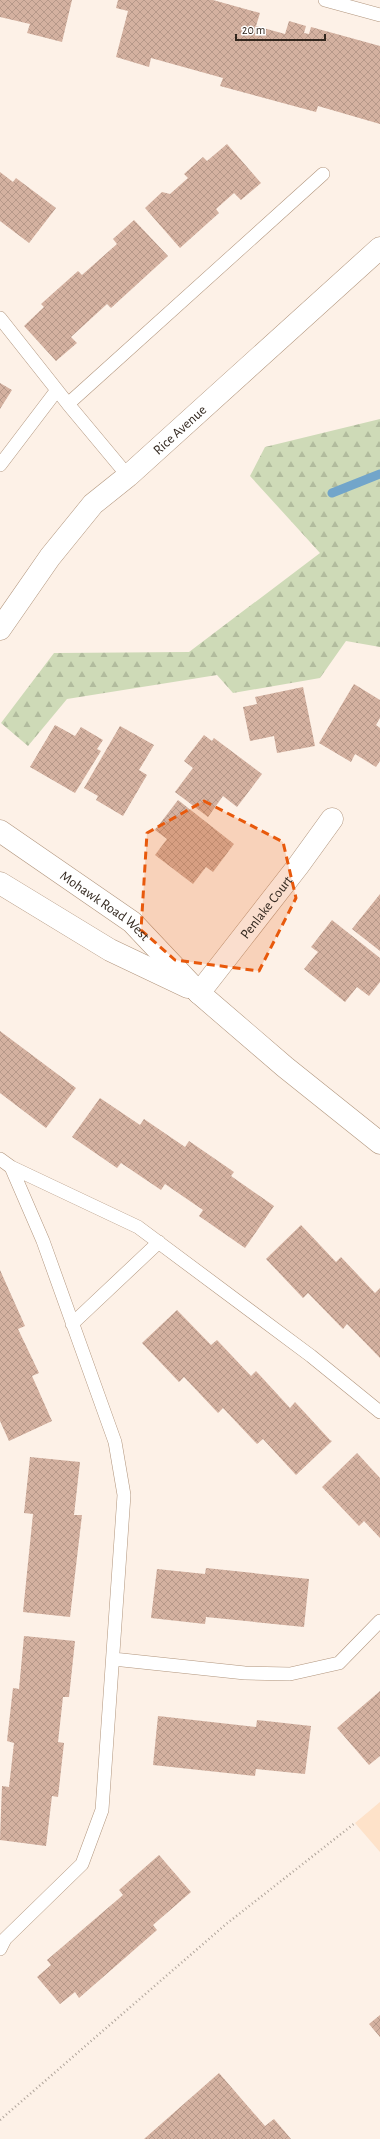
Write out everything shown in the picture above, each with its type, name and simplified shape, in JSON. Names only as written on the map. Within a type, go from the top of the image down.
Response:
[{"type":"street","name":"Rice Avenue","points":[[0,628],[50,557],[93,504],[128,476],[380,248]]},
{"type":"street","name":"Penlake Court","points":[[199,993],[298,866],[332,819]]},
{"type":"street","name":"Mohawk Road West","points":[[0,831],[132,922],[199,993],[285,1067],[380,1143]]},
{"type":"street","name":"Mohawk Road West","points":[[0,883],[110,950],[199,993]]},
{"type":"lane","points":[[325,0],[380,15]]},
{"type":"lane","points":[[68,404],[323,174]]},
{"type":"lane","points":[[0,318],[68,404],[128,476]]},
{"type":"lane","points":[[0,465],[57,390]]},
{"type":"lane","points":[[0,1159],[11,1167],[138,1227],[311,1356],[380,1412]]},
{"type":"lane","points":[[0,1949],[5,1939],[82,1864],[102,1810],[124,1495],[115,1442],[43,1241],[11,1167]]},
{"type":"lane","points":[[72,1324],[159,1242]]},
{"type":"lane","points":[[113,1659],[245,1673],[290,1674],[339,1663],[380,1621]]},
{"type":"path","points":[[0,2120],[225,1925],[356,1823]]},
{"type":"highlighted area","points":[[204,801],[283,842],[296,898],[259,971],[175,960],[141,930],[147,833]]},
{"type":"shaded area","points":[[380,1802],[380,1852],[355,1823]]},
{"type":"green space","points":[[380,419],[380,647],[346,641],[320,678],[233,693],[217,675],[67,699],[28,746],[1,723],[54,653],[189,652],[320,553],[250,476],[265,447]]},
{"type":"building","points":[[0,0],[72,0],[62,42],[27,33],[30,24],[0,17]]},
{"type":"building","points":[[118,0],[213,0],[260,13],[256,26],[285,34],[289,21],[306,26],[304,33],[309,34],[311,27],[380,46],[380,124],[318,106],[316,112],[220,86],[223,78],[151,58],[149,67],[116,57],[128,11],[116,8]]},
{"type":"building","points":[[227,144],[261,183],[241,200],[234,193],[216,209],[219,213],[180,248],[145,208],[162,192],[170,194],[188,178],[184,174],[203,157],[207,161]]},
{"type":"building","points":[[0,172],[13,182],[16,178],[56,208],[29,243],[0,221]]},
{"type":"building","points":[[134,220],[168,256],[111,308],[107,304],[71,337],[77,343],[56,361],[24,326],[44,307],[41,304],[78,271],[82,275],[117,244],[113,239]]},
{"type":"building","points":[[0,383],[12,390],[0,409]]},
{"type":"building","points":[[354,684],[380,700],[380,718],[376,725],[380,728],[380,761],[376,767],[355,754],[351,762],[319,743]]},
{"type":"building","points":[[303,687],[315,746],[277,753],[274,736],[250,741],[243,707],[257,704],[255,697]]},
{"type":"building","points":[[55,725],[75,736],[81,727],[103,740],[97,749],[101,751],[75,793],[30,767]]},
{"type":"building","points":[[120,726],[154,745],[139,770],[147,775],[123,816],[96,800],[98,796],[84,788]]},
{"type":"building","points":[[204,735],[212,741],[214,738],[262,774],[237,807],[223,796],[208,817],[175,792],[193,768],[184,761]]},
{"type":"building","points":[[178,800],[234,844],[213,872],[206,867],[193,884],[155,855],[167,839],[155,830]]},
{"type":"building","points":[[380,894],[380,951],[352,929]]},
{"type":"building","points":[[332,920],[380,958],[380,982],[369,996],[357,987],[345,1002],[304,969],[318,952],[311,947]]},
{"type":"building","points":[[0,1031],[76,1088],[46,1128],[0,1093]]},
{"type":"building","points":[[100,1098],[140,1125],[144,1119],[185,1147],[189,1141],[234,1172],[231,1176],[274,1206],[245,1248],[199,1216],[203,1210],[165,1184],[161,1190],[121,1163],[117,1168],[72,1137]]},
{"type":"building","points":[[301,1225],[336,1262],[341,1257],[375,1293],[380,1288],[380,1358],[347,1324],[343,1329],[308,1293],[303,1298],[266,1259]]},
{"type":"building","points":[[0,1270],[25,1326],[18,1329],[39,1373],[32,1376],[52,1421],[9,1441],[0,1421]]},
{"type":"building","points":[[177,1310],[211,1345],[217,1340],[251,1376],[256,1371],[290,1408],[295,1402],[332,1441],[296,1475],[263,1439],[257,1444],[223,1408],[218,1413],[184,1377],[179,1382],[142,1343]]},
{"type":"building","points":[[357,1453],[380,1478],[380,1538],[364,1521],[359,1526],[322,1487]]},
{"type":"building","points":[[30,1457],[80,1462],[74,1515],[82,1515],[70,1617],[23,1612],[33,1514],[24,1513]]},
{"type":"building","points":[[206,1568],[309,1579],[304,1627],[206,1617],[205,1624],[151,1618],[157,1569],[205,1574]]},
{"type":"building","points":[[24,1636],[75,1641],[69,1697],[63,1697],[58,1742],[64,1743],[58,1797],[52,1796],[46,1846],[0,1840],[2,1786],[9,1787],[14,1743],[7,1741],[13,1688],[19,1689]]},
{"type":"building","points":[[380,1691],[380,1756],[369,1765],[337,1728]]},
{"type":"building","points":[[158,1716],[256,1727],[257,1720],[311,1726],[305,1774],[256,1769],[255,1776],[153,1765]]},
{"type":"building","points":[[159,1855],[191,1892],[153,1925],[157,1930],[79,1998],[75,1992],[60,2004],[37,1977],[51,1965],[47,1960],[123,1895],[119,1890]]},
{"type":"building","points":[[380,2015],[380,2037],[369,2024]]},
{"type":"building","points":[[219,2073],[265,2126],[274,2119],[291,2139],[144,2139]]},
{"type":"waterway","points":[[332,493],[380,474]]}]
